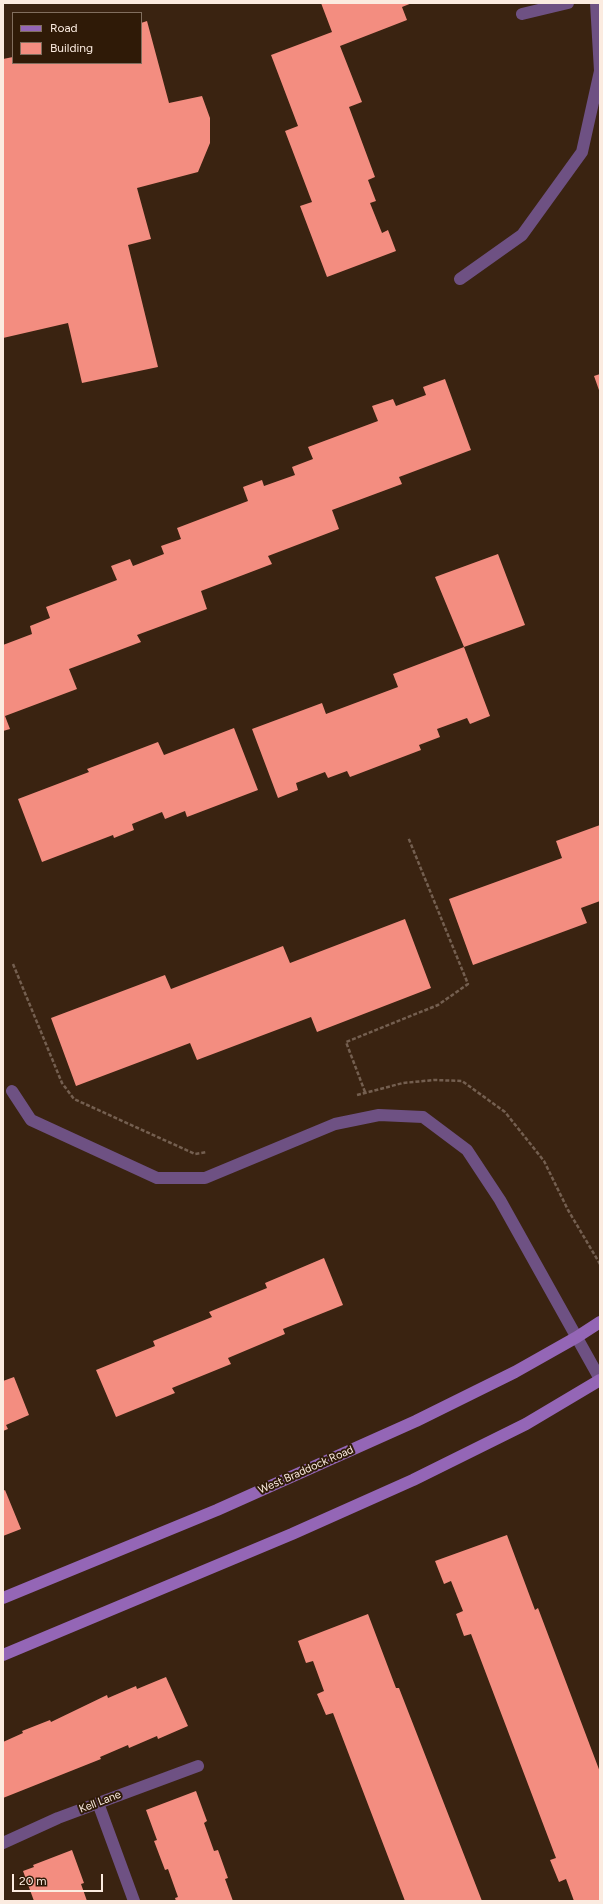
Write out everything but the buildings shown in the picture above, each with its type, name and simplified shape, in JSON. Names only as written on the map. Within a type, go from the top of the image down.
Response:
[{"type":"main road","name":"West Braddock Road","points":[[3,1598],[217,1510],[416,1421],[514,1372],[577,1337],[600,1322]]},
{"type":"main road","points":[[3,1655],[284,1537],[413,1480],[526,1424],[600,1379]]},
{"type":"street","points":[[522,14],[568,3]]},
{"type":"street","points":[[460,279],[522,235],[582,152],[600,71],[596,3]]},
{"type":"street","points":[[12,1091],[31,1120],[157,1178],[205,1178],[335,1124],[379,1115],[423,1117],[467,1150],[500,1200],[600,1379]]},
{"type":"street","name":"Kell Lane","points":[[3,1843],[98,1803],[198,1766]]},
{"type":"street","points":[[98,1803],[134,1901]]},
{"type":"path","points":[[365,1092],[346,1042],[438,1005],[468,984],[408,838]]}]
